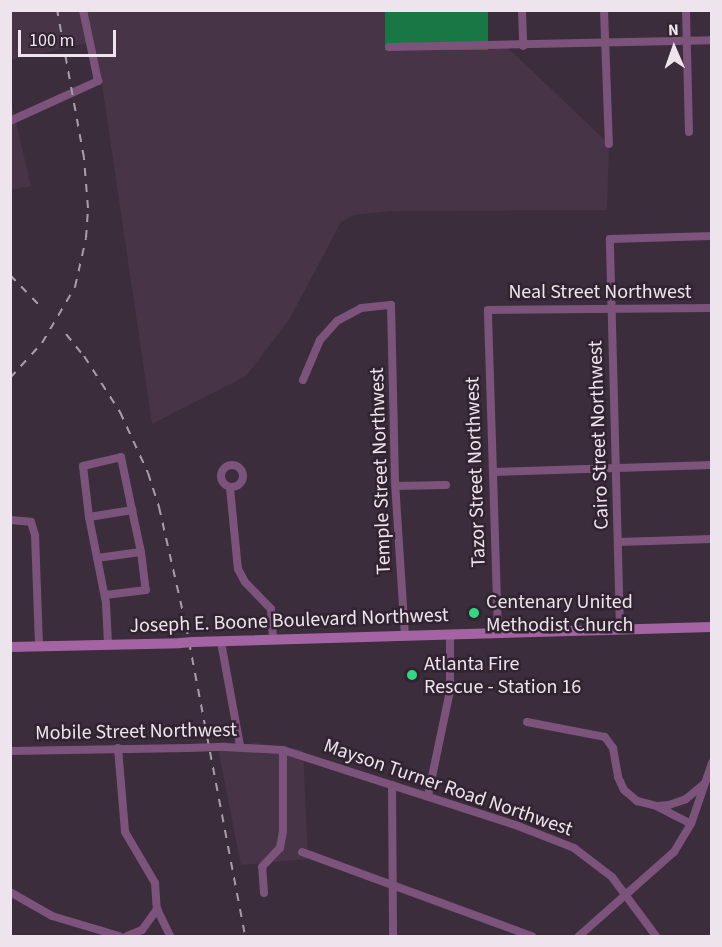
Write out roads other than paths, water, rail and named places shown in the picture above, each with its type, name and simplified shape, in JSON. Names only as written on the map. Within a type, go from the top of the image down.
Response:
[{"type":"main road","name":"Joseph E. Boone Boulevard Northwest","points":[[10,647],[711,627]]},
{"type":"street","points":[[10,122],[98,81],[83,10]]},
{"type":"street","points":[[522,10],[523,46]]},
{"type":"street","points":[[604,10],[609,144]]},
{"type":"street","points":[[686,10],[689,132]]},
{"type":"street","points":[[389,47],[523,46],[711,40]]},
{"type":"street","name":"Cairo Street Northwest","points":[[620,629],[609,239],[711,236]]},
{"type":"street","name":"Temple Street Northwest","points":[[303,380],[321,340],[337,321],[361,308],[391,305],[396,486],[405,636]]},
{"type":"street","name":"Neal Street Northwest","points":[[488,310],[711,308]]},
{"type":"street","name":"Tazor Street Northwest","points":[[488,310],[498,633]]},
{"type":"street","points":[[105,595],[146,590],[141,552],[122,457],[83,466],[89,518],[105,595],[108,644]]},
{"type":"street","points":[[493,471],[711,465]]},
{"type":"street","points":[[396,486],[446,484]]},
{"type":"street","points":[[230,488],[238,569],[244,582],[271,609],[273,640]]},
{"type":"street","points":[[89,518],[132,510]]},
{"type":"street","points":[[10,520],[30,522],[35,534],[39,646]]},
{"type":"street","points":[[618,542],[711,539]]},
{"type":"street","points":[[97,558],[141,552]]},
{"type":"street","points":[[428,796],[450,691],[450,634]]},
{"type":"street","points":[[221,642],[240,746]]},
{"type":"street","points":[[527,722],[605,737],[613,748],[618,777],[624,790],[637,801],[657,806],[691,824]]},
{"type":"street","name":"Mobile Street Northwest","points":[[10,751],[240,746],[262,748]]},
{"type":"street","points":[[118,748],[125,832],[156,883],[157,909],[169,936]]},
{"type":"street","name":"Mayson Turner Road Northwest","points":[[262,748],[283,750],[428,796],[518,826],[574,848],[602,866],[627,894],[656,936]]},
{"type":"street","points":[[264,893],[262,867],[280,848],[284,831],[283,750]]},
{"type":"street","points":[[579,936],[674,852],[691,824],[711,763]]},
{"type":"street","points":[[657,806],[686,799],[704,784]]},
{"type":"street","points":[[392,785],[393,936]]},
{"type":"street","points":[[302,852],[532,936]]},
{"type":"street","points":[[10,892],[52,916],[119,936]]},
{"type":"street","points":[[127,936],[142,930],[157,909]]},
{"type":"railway","points":[[10,378],[42,343],[75,287],[86,238],[88,208],[84,158],[57,10]]},
{"type":"railway","points":[[10,275],[43,309]]},
{"type":"railway","points":[[66,334],[84,356],[120,412],[148,473],[159,507],[186,626],[245,936]]},
{"type":"place","name":"Centenary United Methodist Church","points":[[474,613]]},
{"type":"place","name":"Atlanta Fire Rescue - Station 16","points":[[412,675]]}]
